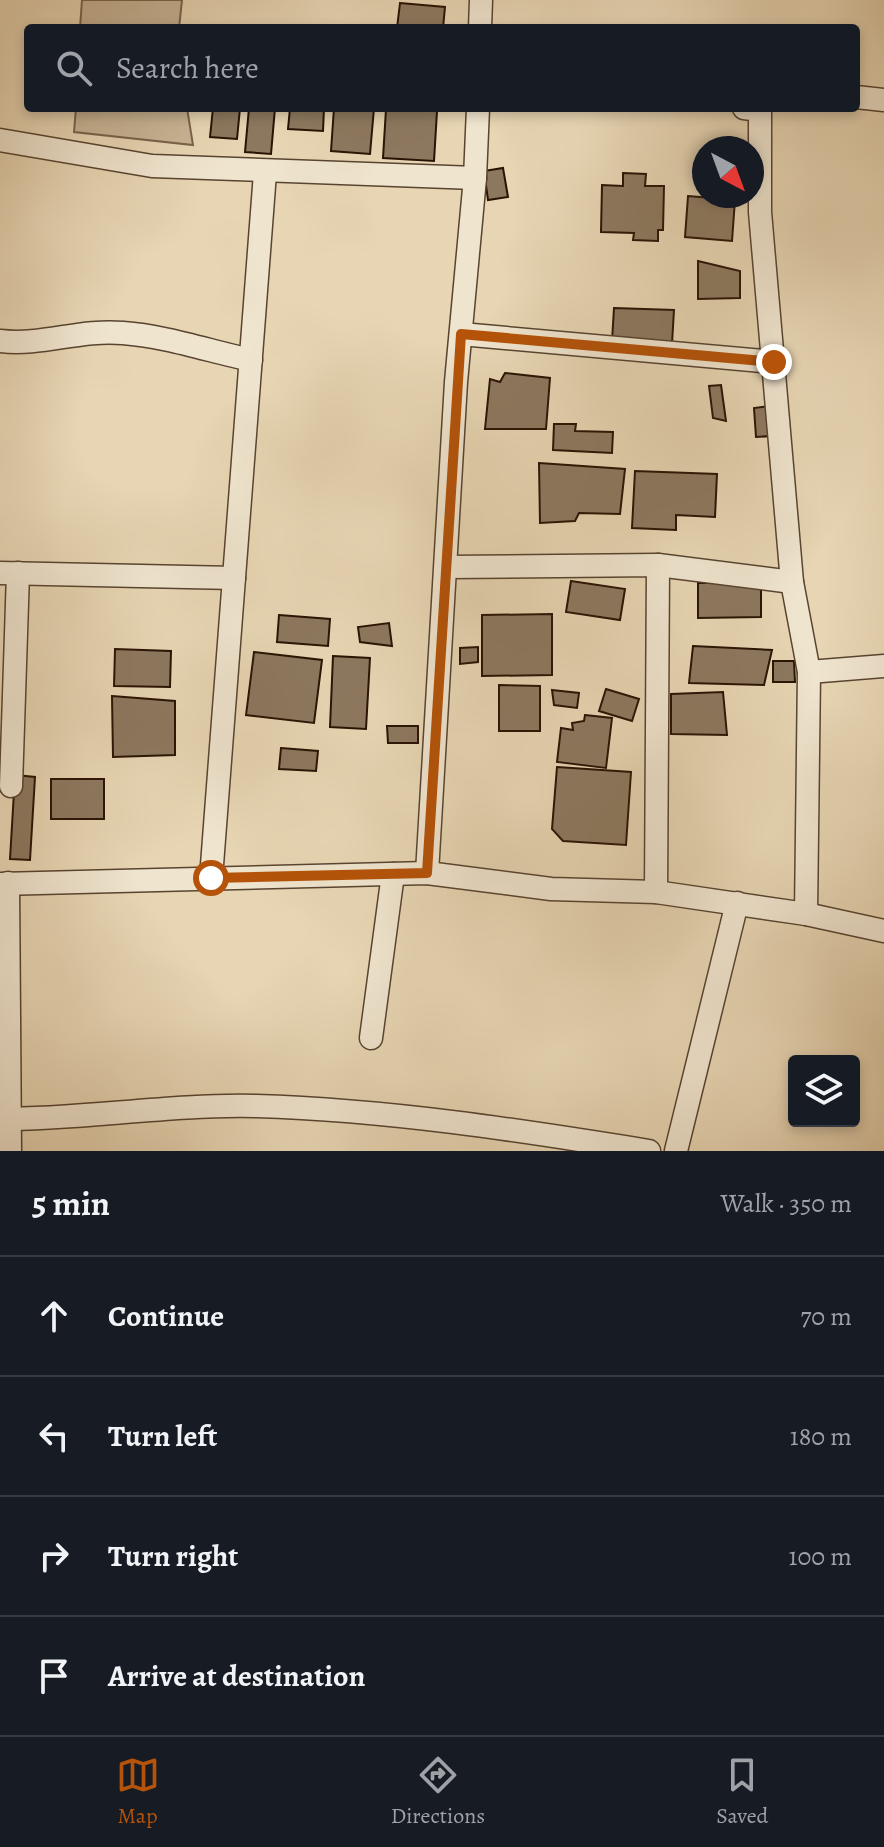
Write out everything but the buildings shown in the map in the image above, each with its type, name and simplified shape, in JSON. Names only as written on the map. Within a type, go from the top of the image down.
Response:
[{"type":"street","points":[[480,24],[481,0]]},
{"type":"street","points":[[860,97],[884,100]]},
{"type":"street","points":[[427,873],[478,112]]},
{"type":"street","points":[[758,112],[760,212],[792,582],[809,672],[806,914]]},
{"type":"street","points":[[0,140],[152,166],[265,173],[475,178]]},
{"type":"street","points":[[211,878],[265,173]]},
{"type":"street","points":[[0,341],[25,344],[75,332],[124,333],[251,360]]},
{"type":"street","points":[[461,334],[774,362]]},
{"type":"street","points":[[447,567],[658,565],[792,582]]},
{"type":"street","points":[[656,892],[658,565]]},
{"type":"street","points":[[11,786],[9,573],[234,578]]},
{"type":"street","points":[[809,672],[884,666]]},
{"type":"street","points":[[10,1151],[4,1119],[4,884],[427,873],[551,889],[656,892],[806,914],[884,931]]},
{"type":"street","points":[[371,1038],[393,874]]},
{"type":"street","points":[[676,1151],[737,903]]},
{"type":"street","points":[[4,1119],[117,1110],[254,1106],[440,1118],[649,1151]]},
{"type":"shaded area","points":[[82,0],[182,0],[179,24],[80,24]]},
{"type":"shaded area","points":[[76,112],[188,112],[193,145],[74,132]]},
{"type":"route","points":[[211,878],[427,873],[461,334],[774,362]]}]
